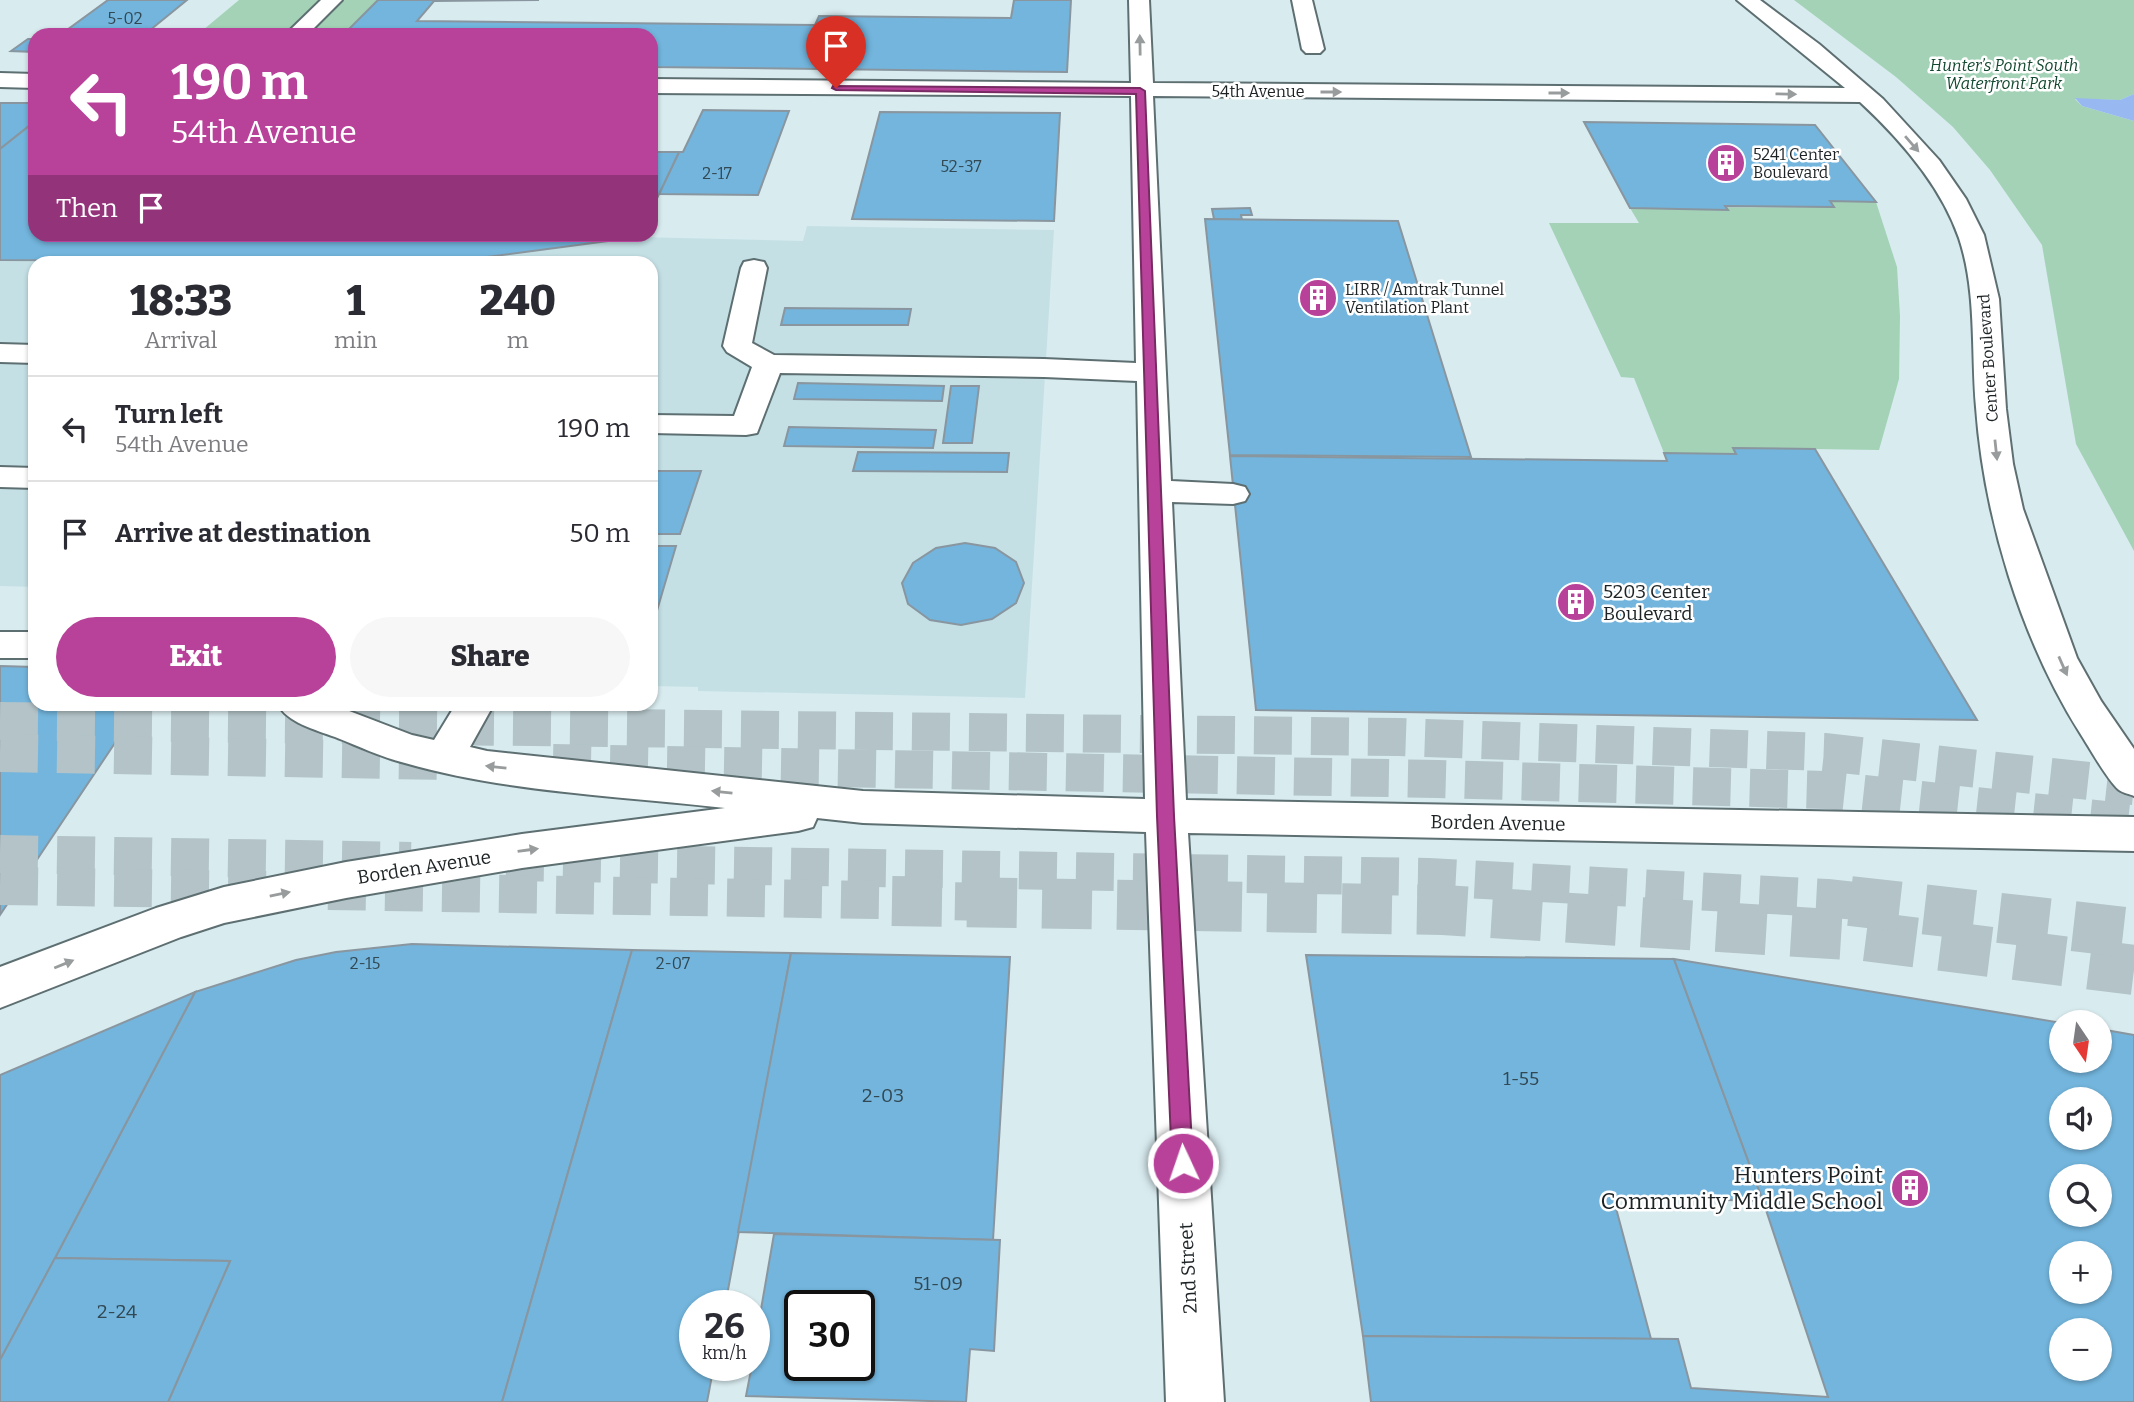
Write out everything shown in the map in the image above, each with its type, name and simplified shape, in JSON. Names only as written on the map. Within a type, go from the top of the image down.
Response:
[{"type":"street","points":[[302,28],[332,0]]},
{"type":"street","name":"2nd Street","points":[[1139,0],[1166,816],[1195,1402]]},
{"type":"street","points":[[1302,0],[1313,49]]},
{"type":"street","name":"Center Boulevard","points":[[1747,0],[1789,31],[1865,95],[1932,168],[1951,196],[1971,236],[1983,290],[1990,400],[2000,480],[2011,524],[2063,667],[2100,734],[2134,780]]},
{"type":"street","points":[[0,80],[28,80]]},
{"type":"street","name":"54th Avenue","points":[[658,86],[1865,95]]},
{"type":"street","points":[[754,268],[737,346],[768,364],[1044,368],[1150,373]]},
{"type":"street","points":[[0,353],[28,354]]},
{"type":"street","points":[[658,424],[746,426],[768,364]]},
{"type":"street","points":[[0,477],[28,478]]},
{"type":"street","points":[[1154,491],[1234,494]]},
{"type":"street","points":[[0,645],[28,645]]},
{"type":"street","name":"Borden Avenue","points":[[313,711],[369,735],[444,758],[487,766],[863,807],[1166,816],[2134,834]]},
{"type":"street","points":[[444,758],[471,711]]},
{"type":"street","name":"Borden Avenue","points":[[0,988],[172,921],[224,905],[280,893],[522,851],[863,807]]},
{"type":"shaded area","points":[[807,226],[1054,230],[1025,698],[698,691],[698,687],[658,686],[658,256],[494,256],[600,242],[658,242],[658,237],[803,241]]},
{"type":"shaded area","points":[[0,260],[28,260],[28,587],[0,586]]},
{"type":"green space","points":[[239,0],[378,0],[350,28],[205,28]]},
{"type":"green space","name":"Hunter’s Point South Waterfront Park","points":[[1794,0],[2134,0],[2134,94],[2120,100],[2075,99],[2082,106],[2134,121],[2134,551],[2076,444],[2042,245],[1990,170],[1953,127],[1896,77]]},
{"type":"green space","points":[[1830,201],[1876,202],[1897,267],[1900,316],[1899,379],[1879,450],[1734,448],[1736,454],[1664,453],[1634,378],[1621,377],[1549,223],[1639,223],[1630,208],[1833,207]]},
{"type":"water","points":[[2134,94],[2134,121],[2082,106],[2075,98],[2120,100]]},
{"type":"building","points":[[108,0],[187,0],[153,28],[70,28]]},
{"type":"building","points":[[378,0],[539,0],[434,1],[417,21],[815,25],[819,16],[1011,18],[1014,0],[1071,0],[1067,72],[658,67],[658,28],[350,28]]},
{"type":"building","points":[[28,39],[28,52],[11,51]]},
{"type":"building","points":[[0,103],[28,103],[28,127],[0,149]]},
{"type":"building","points":[[703,110],[789,111],[758,195],[659,194]]},
{"type":"building","points":[[880,112],[1060,113],[1054,221],[852,219]]},
{"type":"building","name":"5241 Center Boulevard","points":[[1584,122],[1815,125],[1876,202],[1830,201],[1834,207],[1725,206],[1728,210],[1630,208]]},
{"type":"building","points":[[28,127],[28,242],[600,242],[494,256],[28,256],[28,260],[0,260],[0,149]]},
{"type":"building","points":[[658,152],[679,152],[658,196]]},
{"type":"building","points":[[1250,208],[1252,215],[1241,215],[1242,220],[1214,219],[1212,209]]},
{"type":"building","name":"LIRR / Amtrak Tunnel Ventilation Plant","points":[[1205,219],[1398,221],[1471,457],[1230,455]]},
{"type":"building","points":[[785,308],[911,309],[908,325],[781,325]]},
{"type":"building","points":[[798,383],[944,386],[942,401],[794,399]]},
{"type":"building","points":[[951,386],[979,386],[972,443],[943,443]]},
{"type":"building","points":[[789,427],[936,430],[933,448],[784,446]]},
{"type":"building","name":"5203 Center Boulevard","points":[[1733,448],[1815,449],[1977,720],[1256,710],[1230,456],[1667,461],[1664,453],[1736,454]]},
{"type":"building","points":[[858,452],[1009,453],[1007,472],[853,471]]},
{"type":"building","points":[[658,471],[701,471],[680,534],[658,534]]},
{"type":"building","points":[[965,543],[995,548],[1016,562],[1024,583],[1016,603],[992,619],[961,625],[930,620],[908,604],[902,583],[913,563],[936,548]]},
{"type":"building","points":[[658,546],[676,546],[658,607]]},
{"type":"building","points":[[0,666],[28,667],[28,711],[136,711],[0,915]]},
{"type":"building","points":[[412,944],[632,950],[502,1402],[168,1402],[230,1261],[55,1258],[195,992],[296,960],[336,952]]},
{"type":"building","points":[[632,950],[791,953],[728,1290],[679,1290],[679,1381],[711,1381],[707,1402],[502,1402]]},
{"type":"building","points":[[791,953],[1010,957],[993,1240],[738,1232]]},
{"type":"building","points":[[1306,955],[1674,959],[1763,1201],[1613,1197],[1651,1339],[1363,1336]]},
{"type":"building","name":"Hunters Point Community Middle School","points":[[1674,959],[2049,1021],[2049,1073],[2112,1073],[2112,1031],[2134,1035],[2134,1402],[1371,1402],[1363,1336],[1678,1339],[1691,1388],[1828,1397],[1763,1201]]},
{"type":"building","points":[[195,992],[55,1258],[0,1360],[0,1075]]},
{"type":"building","points":[[774,1234],[1000,1240],[994,1351],[970,1349],[966,1402],[746,1396],[749,1381],[770,1381],[770,1290],[764,1290]]},
{"type":"building","points":[[55,1258],[230,1261],[168,1402],[0,1402],[0,1360]]},
{"type":"tunnel","points":[[0,721],[1399,737],[1824,752],[2134,786]]},
{"type":"tunnel","points":[[0,753],[447,761]]},
{"type":"tunnel","points":[[553,763],[1438,779],[1827,790],[2134,823]]},
{"type":"tunnel","points":[[0,854],[411,861]]},
{"type":"tunnel","points":[[506,862],[1428,877],[1865,902]]},
{"type":"tunnel","points":[[0,886],[267,890]]},
{"type":"tunnel","points":[[328,891],[995,902]]},
{"type":"tunnel","points":[[892,901],[1443,910],[1864,936],[2134,970]]},
{"type":"tunnel","points":[[1850,901],[2134,933]]},
{"type":"place","name":"5241 Center Boulevard","points":[[1726,163]]},
{"type":"place","name":"LIRR / Amtrak Tunnel Ventilation Plant","points":[[1318,298]]},
{"type":"place","name":"5203 Center Boulevard","points":[[1576,602]]},
{"type":"place","name":"Hunters Point Community Middle School","points":[[1910,1188]]},
{"type":"route","points":[[836,88],[1140,91],[1166,816],[1183,1163]]}]
